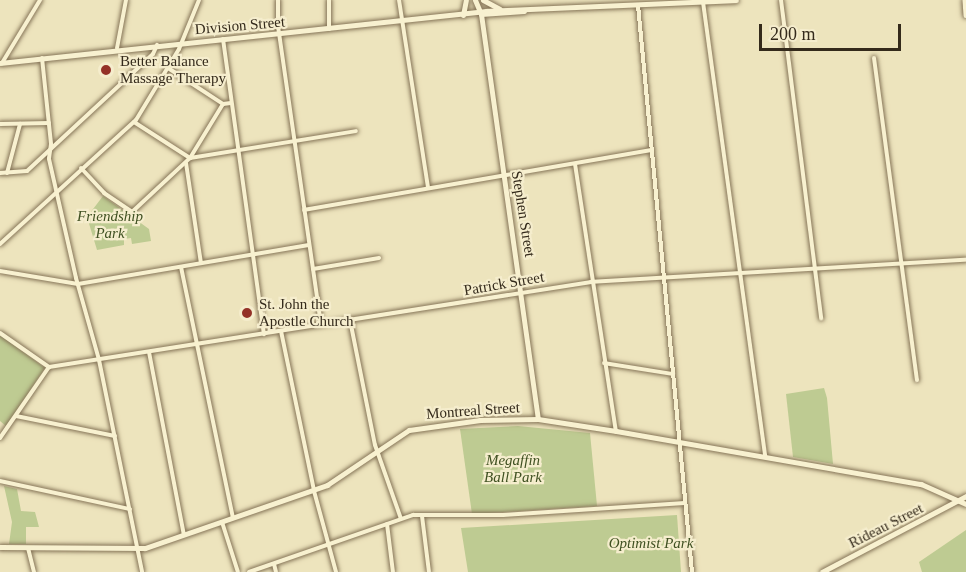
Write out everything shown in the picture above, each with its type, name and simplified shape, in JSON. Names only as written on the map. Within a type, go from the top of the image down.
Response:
[{"type":"main road","points":[[462,16],[466,0]]},
{"type":"main road","name":"Stephen Street","points":[[476,0],[481,14],[523,293],[538,419]]},
{"type":"main road","points":[[483,0],[501,10]]},
{"type":"main road","name":"Division Street","points":[[1,63],[117,48],[280,35],[605,3],[638,5],[736,0]]},
{"type":"main road","name":"Division Street","points":[[481,14],[501,10],[524,10]]},
{"type":"main road","name":"Montreal Street","points":[[0,547],[138,549],[314,491],[344,476],[398,435],[419,427],[538,419],[616,430],[921,484],[963,502]]},
{"type":"street","points":[[1,63],[40,0]]},
{"type":"street","points":[[117,48],[126,0]]},
{"type":"street","points":[[0,244],[56,190],[134,122],[168,68],[199,0]]},
{"type":"street","points":[[278,0],[280,35],[321,324]]},
{"type":"street","points":[[329,0],[330,30]]},
{"type":"street","points":[[399,0],[428,189]]},
{"type":"street","points":[[781,0],[821,318]]},
{"type":"street","points":[[965,0],[966,15]]},
{"type":"street","points":[[703,2],[765,457]]},
{"type":"street","points":[[638,5],[692,572]]},
{"type":"street","points":[[223,39],[264,334]]},
{"type":"street","points":[[0,173],[26,172],[153,54],[158,44]]},
{"type":"street","points":[[42,58],[50,151],[56,190],[99,360],[142,572]]},
{"type":"street","points":[[874,58],[917,380]]},
{"type":"street","points":[[168,68],[223,104],[231,103]]},
{"type":"street","points":[[81,168],[104,193],[132,212],[188,160],[223,104]]},
{"type":"street","points":[[134,122],[188,160],[356,131]]},
{"type":"street","points":[[0,124],[49,123]]},
{"type":"street","points":[[7,173],[20,124]]},
{"type":"street","points":[[304,210],[651,150]]},
{"type":"street","points":[[188,160],[201,264]]},
{"type":"street","points":[[575,164],[591,282],[616,430]]},
{"type":"street","points":[[0,271],[78,284],[309,245]]},
{"type":"street","points":[[313,268],[379,258]]},
{"type":"street","name":"Patrick Street","points":[[49,367],[591,282],[664,275],[966,260]]},
{"type":"street","points":[[181,267],[233,518]]},
{"type":"street","points":[[350,320],[377,451],[401,519]]},
{"type":"street","points":[[281,331],[314,491],[336,572]]},
{"type":"street","points":[[0,333],[49,367],[0,438]]},
{"type":"street","points":[[149,352],[184,535]]},
{"type":"street","points":[[604,363],[673,374]]},
{"type":"street","points":[[16,416],[116,436]]},
{"type":"street","points":[[0,482],[130,509]]},
{"type":"street","name":"Rideau Street","points":[[822,572],[963,502],[966,496]]},
{"type":"street","points":[[249,572],[401,519],[422,516],[686,503]]},
{"type":"street","points":[[422,516],[429,572]]},
{"type":"street","points":[[222,522],[238,572]]},
{"type":"street","points":[[387,524],[393,572]]},
{"type":"street","points":[[28,548],[34,572]]},
{"type":"street","points":[[274,564],[276,572]]},
{"type":"green space","name":"Friendship Park","points":[[103,196],[149,229],[151,241],[132,244],[131,238],[124,239],[124,245],[97,250],[87,217]]},
{"type":"green space","points":[[0,335],[45,368],[6,426],[0,421]]},
{"type":"green space","points":[[824,388],[827,398],[833,464],[793,457],[786,394]]},
{"type":"green space","name":"Megaffin Ball Park","points":[[518,426],[590,433],[597,506],[472,514],[460,429]]},
{"type":"green space","points":[[4,486],[17,489],[21,511],[35,512],[39,527],[26,527],[26,544],[9,544],[12,522]]},
{"type":"green space","name":"Optimist Park","points":[[677,515],[681,572],[468,572],[461,528]]},
{"type":"green space","points":[[966,530],[966,572],[922,572],[919,562]]},
{"type":"place","name":"Better Balance Massage Therapy","points":[[106,70]]},
{"type":"place","name":"St. John the Apostle Church","points":[[247,313]]}]
